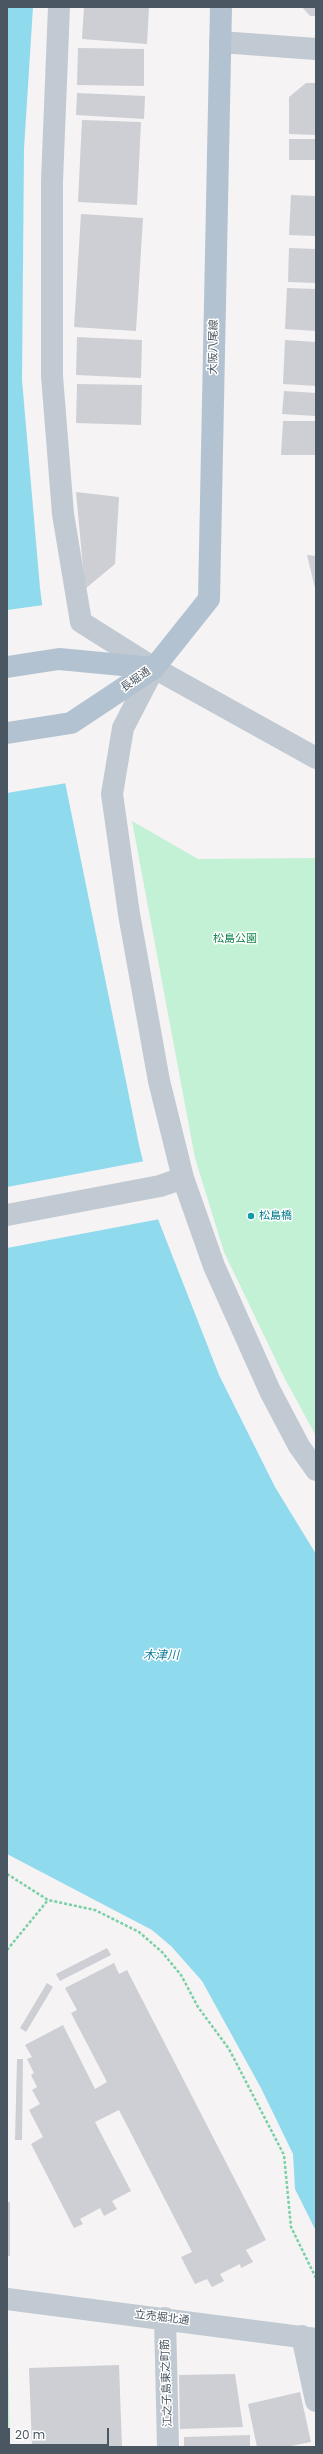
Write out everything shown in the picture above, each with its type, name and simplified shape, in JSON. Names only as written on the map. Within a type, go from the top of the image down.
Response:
[{"type":"main road","name":"大阪八尾線","points":[[154,668],[209,599],[221,7]]},
{"type":"main road","name":"長堀通","points":[[7,667],[59,660],[154,668]]},
{"type":"main road","name":"長堀通","points":[[7,733],[71,723],[154,668]]},
{"type":"street","points":[[59,7],[52,181],[52,376],[63,514],[81,622],[154,668],[316,758]]},
{"type":"street","points":[[220,42],[316,49]]},
{"type":"street","points":[[154,668],[124,728],[112,794],[129,914],[159,1081],[183,1178],[214,1266],[270,1391],[299,1446],[316,1470]]},
{"type":"street","points":[[7,1215],[160,1186],[183,1178]]},
{"type":"street","name":"立売堀北通","points":[[7,2299],[309,2337]]},
{"type":"street","name":"江之子島東之町筋","points":[[164,2318],[168,2447]]},
{"type":"street","points":[[309,2337],[316,2401]]},
{"type":"path","points":[[7,1874],[48,1900],[95,1910],[139,1932],[162,1952],[181,1975],[198,2007],[229,2048],[284,2155],[291,2228],[316,2278]]},
{"type":"path","points":[[7,1950],[48,1900]]},
{"type":"green space","name":"松島公園","points":[[132,821],[198,859],[316,858],[316,1436],[284,1377],[224,1252],[195,1158]]},
{"type":"green space","points":[[8,2339],[10,2447],[7,2447]]},
{"type":"water","name":"木津川","points":[[7,7],[33,7],[24,149],[22,380],[40,588],[65,782],[139,1145],[156,1214],[219,1375],[275,1487],[316,1554],[316,2231],[295,2189],[293,2154],[261,2088],[202,1981],[171,1946],[152,1930],[7,1854]]},
{"type":"pier","points":[[44,605],[67,783],[7,793],[7,610]]},
{"type":"pier","points":[[145,1161],[160,1219],[7,1248],[7,1187]]},
{"type":"building","points":[[84,7],[149,7],[147,44],[82,39]]},
{"type":"building","points":[[302,7],[316,7],[316,16],[310,16]]},
{"type":"building","points":[[78,48],[144,49],[144,86],[77,85]]},
{"type":"building","points":[[306,83],[316,83],[316,135],[289,134],[289,97]]},
{"type":"building","points":[[77,93],[145,96],[144,119],[76,115]]},
{"type":"building","points":[[82,120],[141,122],[137,205],[78,202]]},
{"type":"building","points":[[289,139],[316,139],[316,160],[289,160]]},
{"type":"building","points":[[291,195],[316,196],[316,236],[289,235]]},
{"type":"building","points":[[81,214],[143,218],[136,331],[74,327]]},
{"type":"building","points":[[289,248],[316,249],[316,283],[288,282]]},
{"type":"building","points":[[287,288],[316,289],[316,331],[285,329]]},
{"type":"building","points":[[77,337],[142,340],[141,378],[76,375]]},
{"type":"building","points":[[285,340],[316,342],[316,386],[283,384]]},
{"type":"building","points":[[77,384],[142,385],[141,425],[76,423]]},
{"type":"building","points":[[284,391],[316,393],[316,416],[282,414]]},
{"type":"building","points":[[283,421],[316,421],[316,455],[281,455]]},
{"type":"building","points":[[76,492],[119,497],[115,564],[85,589]]},
{"type":"building","points":[[307,555],[316,556],[316,588],[315,588]]},
{"type":"building","points":[[107,1948],[111,1955],[60,1981],[56,1974]]},
{"type":"building","points":[[114,1963],[119,1974],[127,1970],[266,2240],[246,2250],[253,2262],[241,2268],[240,2264],[220,2274],[224,2281],[212,2287],[207,2279],[195,2284],[181,2257],[192,2252],[119,2110],[95,2122],[131,2191],[112,2201],[117,2209],[104,2216],[100,2208],[80,2219],[83,2224],[74,2228],[31,2144],[43,2137],[29,2110],[40,2104],[32,2090],[37,2087],[31,2075],[34,2073],[27,2059],[32,2057],[25,2045],[63,2025],[95,2089],[107,2082],[71,2013],[77,2010],[65,1988]]},
{"type":"building","points":[[47,1983],[53,1987],[26,2032],[20,2028]]},
{"type":"building","points":[[17,2059],[23,2059],[22,2140],[15,2140]]},
{"type":"building","points":[[7,2202],[10,2202],[10,2256],[7,2256]]},
{"type":"building","points":[[119,2365],[122,2447],[32,2447],[29,2368]]},
{"type":"building","points":[[235,2374],[243,2427],[180,2429],[179,2375]]},
{"type":"building","points":[[300,2392],[311,2442],[286,2447],[257,2447],[248,2404]]},
{"type":"building","points":[[250,2435],[250,2447],[184,2447],[184,2437]]},
{"type":"place","name":"松島橋","points":[[251,1216]]}]
